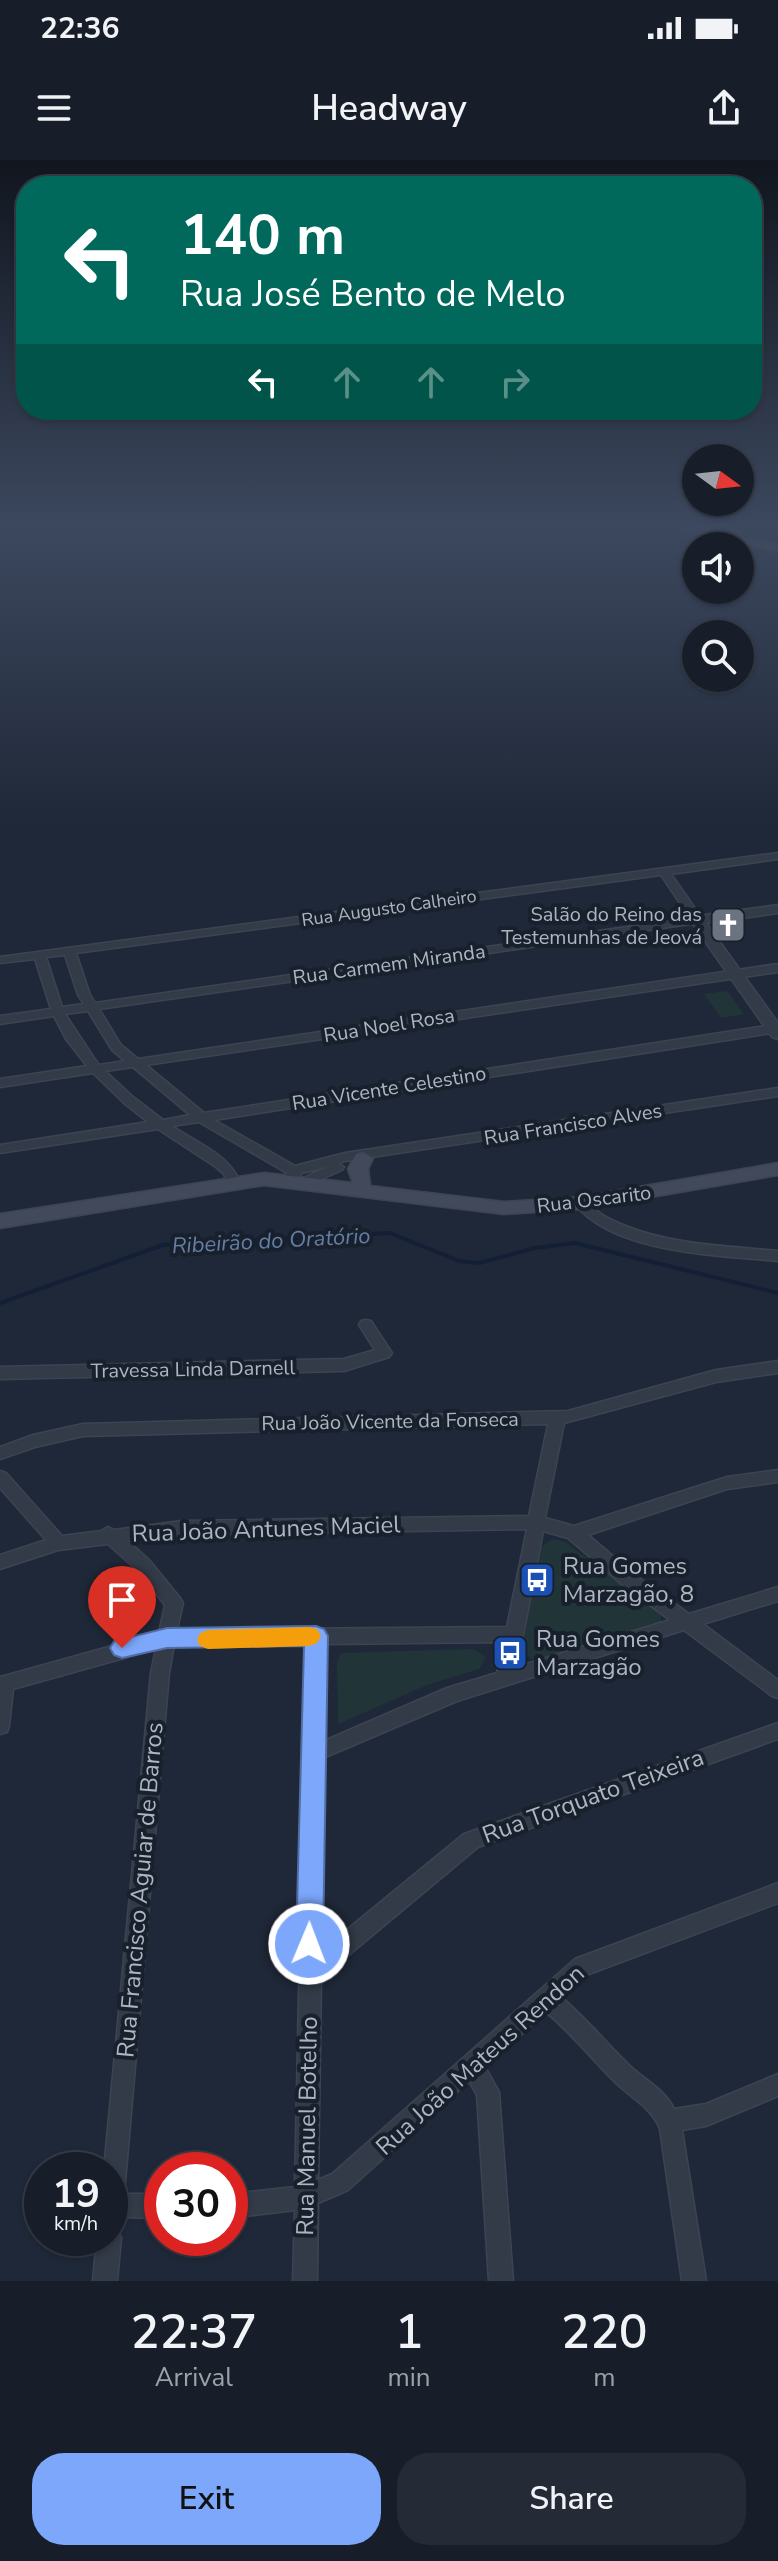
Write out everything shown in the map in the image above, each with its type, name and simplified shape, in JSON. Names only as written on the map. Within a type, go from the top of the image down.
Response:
[{"type":"main road","points":[[362,1183],[358,1169],[365,1157]]},
{"type":"main road","name":"Rua Oscarito","points":[[300,1175],[504,1208],[581,1203],[778,1169]]},
{"type":"main road","name":"Rua Oscarito","points":[[0,1221],[210,1186],[300,1175],[362,1183],[409,1195]]},
{"type":"street","name":"Rua Augusto Calheiro","points":[[0,960],[778,856]]},
{"type":"street","points":[[664,871],[777,1030]]},
{"type":"street","name":"Rua Carmem Miranda","points":[[0,1020],[778,909]]},
{"type":"street","points":[[70,951],[90,1007],[116,1047],[200,1117],[300,1175]]},
{"type":"street","points":[[40,955],[58,1011],[95,1069],[158,1124],[221,1164],[241,1182]]},
{"type":"street","name":"Rua Noel Rosa","points":[[0,1083],[778,968]]},
{"type":"street","name":"Rua Vicente Celestino","points":[[0,1149],[777,1030]]},
{"type":"street","name":"Rua Francisco Alves","points":[[300,1175],[365,1157],[778,1092]]},
{"type":"street","name":"Rua Francisco Alves","points":[[300,1175],[345,1157],[365,1157]]},
{"type":"street","points":[[210,1186],[221,1164]]},
{"type":"street","points":[[581,1203],[597,1222],[623,1233],[778,1256]]},
{"type":"street","name":"Travessa Linda Darnell","points":[[0,1373],[344,1365],[384,1353],[366,1325]]},
{"type":"street","name":"Rua João Vicente da Fonseca","points":[[0,1453],[33,1441],[83,1430],[557,1418],[716,1376],[778,1367]]},
{"type":"street","points":[[505,1679],[557,1418]]},
{"type":"street","points":[[574,1533],[727,1483],[778,1476]]},
{"type":"street","points":[[0,1477],[58,1543]]},
{"type":"street","name":"Rua João Antunes Maciel","points":[[0,1562],[58,1543],[108,1534],[182,1528],[536,1522],[574,1533]]},
{"type":"street","points":[[574,1533],[629,1580],[778,1690]]},
{"type":"street","name":"Rua Francisco Aguiar de Barros","points":[[108,1534],[169,1595],[174,1612],[160,1673],[117,2152]]},
{"type":"street","points":[[312,1752],[341,1743],[453,1694],[778,1594]]},
{"type":"street","points":[[0,1726],[2,1685],[167,1638],[515,1634]]},
{"type":"street","name":"Rua Manuel Botelho","points":[[305,2281],[316,1636]]},
{"type":"street","name":"Rua Torquato Teixeira","points":[[309,1974],[471,1840],[778,1731]]},
{"type":"street","name":"Rua João Mateus Rendon","points":[[248,2205],[276,2204],[307,2197],[340,2182],[473,2067],[545,1997],[594,1960],[778,1893]]},
{"type":"street","points":[[545,1997],[580,2027],[622,2074],[662,2107],[668,2121],[694,2281]]},
{"type":"street","points":[[473,2067],[488,2092],[501,2281]]},
{"type":"street","points":[[668,2121],[706,2115],[778,2085]]},
{"type":"street","points":[[105,2281],[107,2256]]},
{"type":"green space","points":[[727,991],[744,1014],[721,1018],[704,994]]},
{"type":"green space","points":[[554,1539],[565,1542],[660,1612],[661,1622],[540,1660],[530,1658],[523,1647],[541,1546]]},
{"type":"green space","points":[[474,1649],[486,1657],[479,1669],[427,1685],[338,1724],[337,1663],[341,1653]]},
{"type":"waterway","name":"Ribeirão do Oratório","points":[[0,1303],[163,1245],[390,1233],[459,1261],[479,1263],[535,1248],[575,1243],[778,1293]]},
{"type":"slow traffic","points":[[208,1640],[309,1636]]},
{"type":"place","name":"Salão do Reino das Testemunhas de Jeová","points":[[728,925]]},
{"type":"place","name":"Rua Gomes Marzagão, 8","points":[[537,1580]]},
{"type":"place","name":"Rua Gomes Marzagão","points":[[510,1653]]},
{"type":"route","points":[[122,1648],[167,1638],[206,1640],[316,1636],[309,1944]]}]
